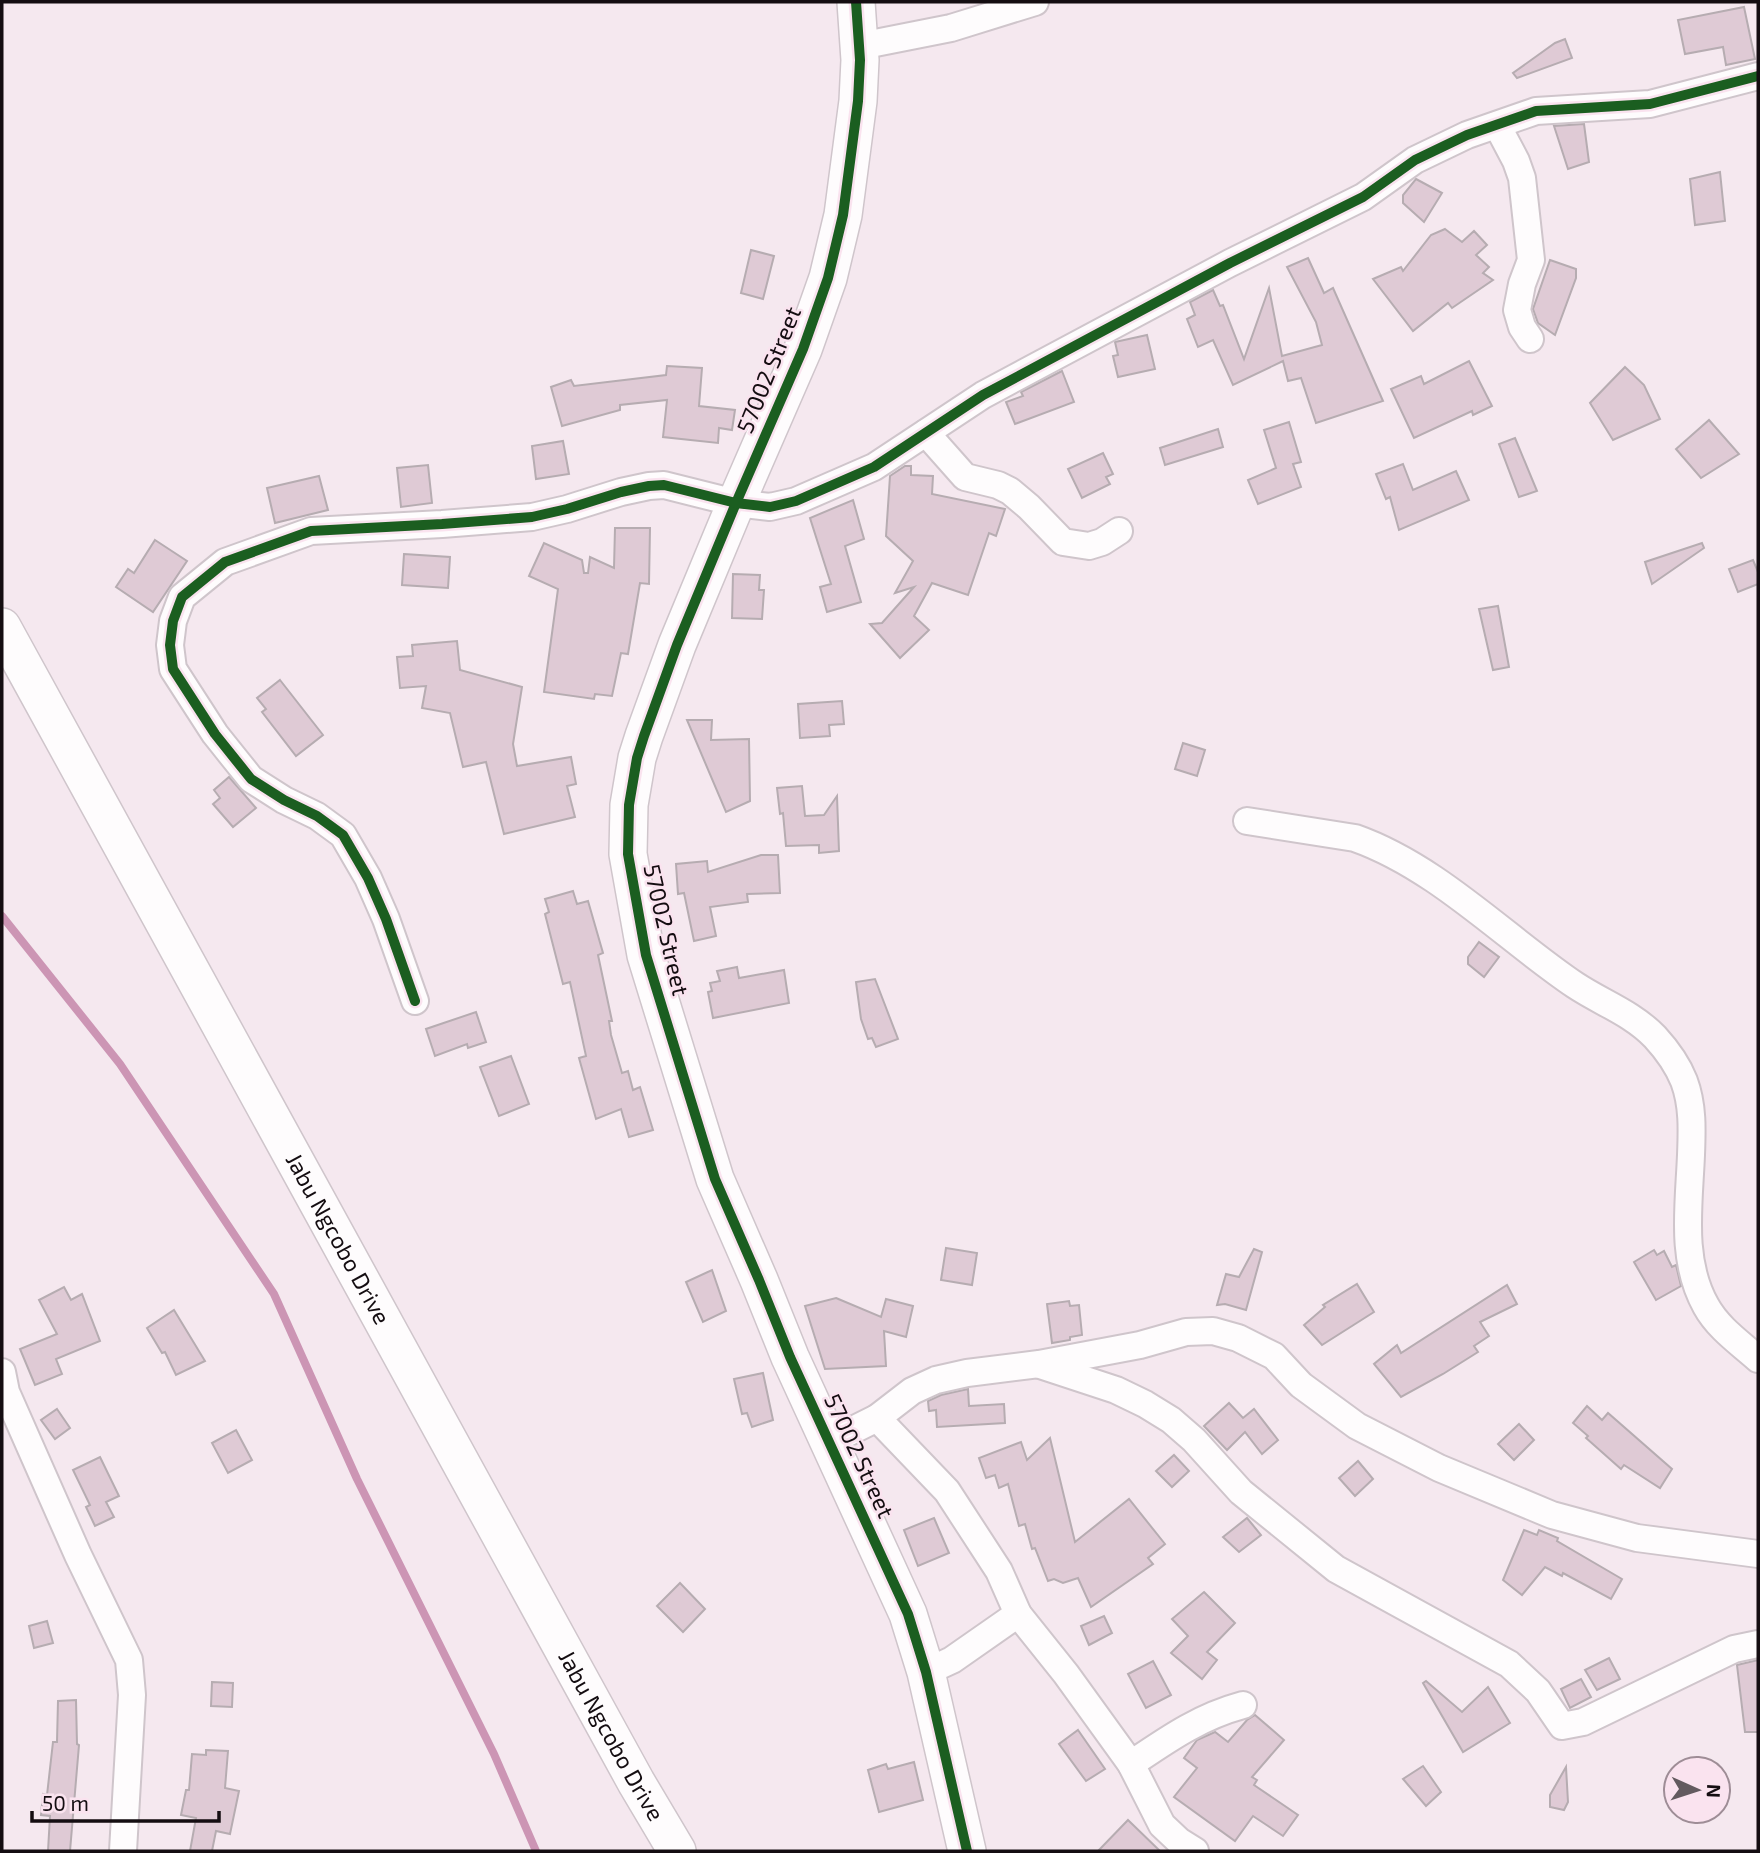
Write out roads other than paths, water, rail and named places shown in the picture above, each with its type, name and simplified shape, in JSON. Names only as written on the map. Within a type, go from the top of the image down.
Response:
[{"type":"street","name":"57002 Street","points":[[856,2],[860,46],[858,101],[843,215],[828,278],[803,349],[677,645],[637,758],[629,805],[628,854],[646,955],[715,1179],[828,1443],[908,1614],[926,1672],[967,1851]]},
{"type":"street","points":[[860,46],[951,28],[1035,2]]},
{"type":"street","points":[[415,1001],[386,919],[368,878],[343,835],[317,816],[284,800],[251,779],[215,734],[173,669],[170,645],[173,621],[183,597],[225,562],[311,531],[532,517],[649,486],[672,487],[736,503],[770,507],[796,501],[874,467],[983,395],[1230,262],[1363,197],[1415,160],[1467,135],[1549,109],[1650,104],[1758,76]]},
{"type":"street","points":[[1497,125],[1522,178],[1531,260],[1522,284],[1517,310],[1522,327],[1530,340]]},
{"type":"street","points":[[926,433],[965,477],[998,485],[1010,491],[1063,542],[1089,546],[1102,542],[1119,531]]},
{"type":"street","name":"Jabu Ngcobo Drive","points":[[2,628],[636,1782],[677,1851]]},
{"type":"street","points":[[1247,821],[1354,838],[1371,844],[1418,869],[1576,986],[1625,1012],[1655,1037],[1674,1062],[1684,1081],[1691,1107],[1688,1250],[1693,1274],[1706,1307],[1723,1329],[1758,1359]]},
{"type":"street","points":[[828,1443],[877,1418],[912,1391],[936,1380],[1140,1345],[1186,1332],[1213,1331],[1238,1338],[1274,1356],[1301,1385],[1357,1426],[1439,1468],[1552,1515],[1637,1538],[1758,1554]]},
{"type":"street","points":[[1039,1364],[1116,1390],[1171,1420],[1195,1440],[1241,1492],[1336,1569],[1509,1664],[1538,1691],[1562,1726],[1583,1722],[1734,1649],[1758,1644]]},
{"type":"street","points":[[2,1372],[6,1392],[78,1555],[129,1660],[132,1695],[123,1851]]},
{"type":"street","points":[[877,1418],[947,1491],[999,1571],[1018,1614],[1066,1674],[1131,1764],[1162,1825],[1195,1851]]},
{"type":"street","points":[[926,1672],[952,1660],[1018,1614]]},
{"type":"street","points":[[1131,1764],[1180,1731],[1215,1713],[1243,1705]]},
{"type":"waterway","points":[[2,916],[120,1064],[274,1294],[357,1479],[494,1754],[536,1851]]}]
